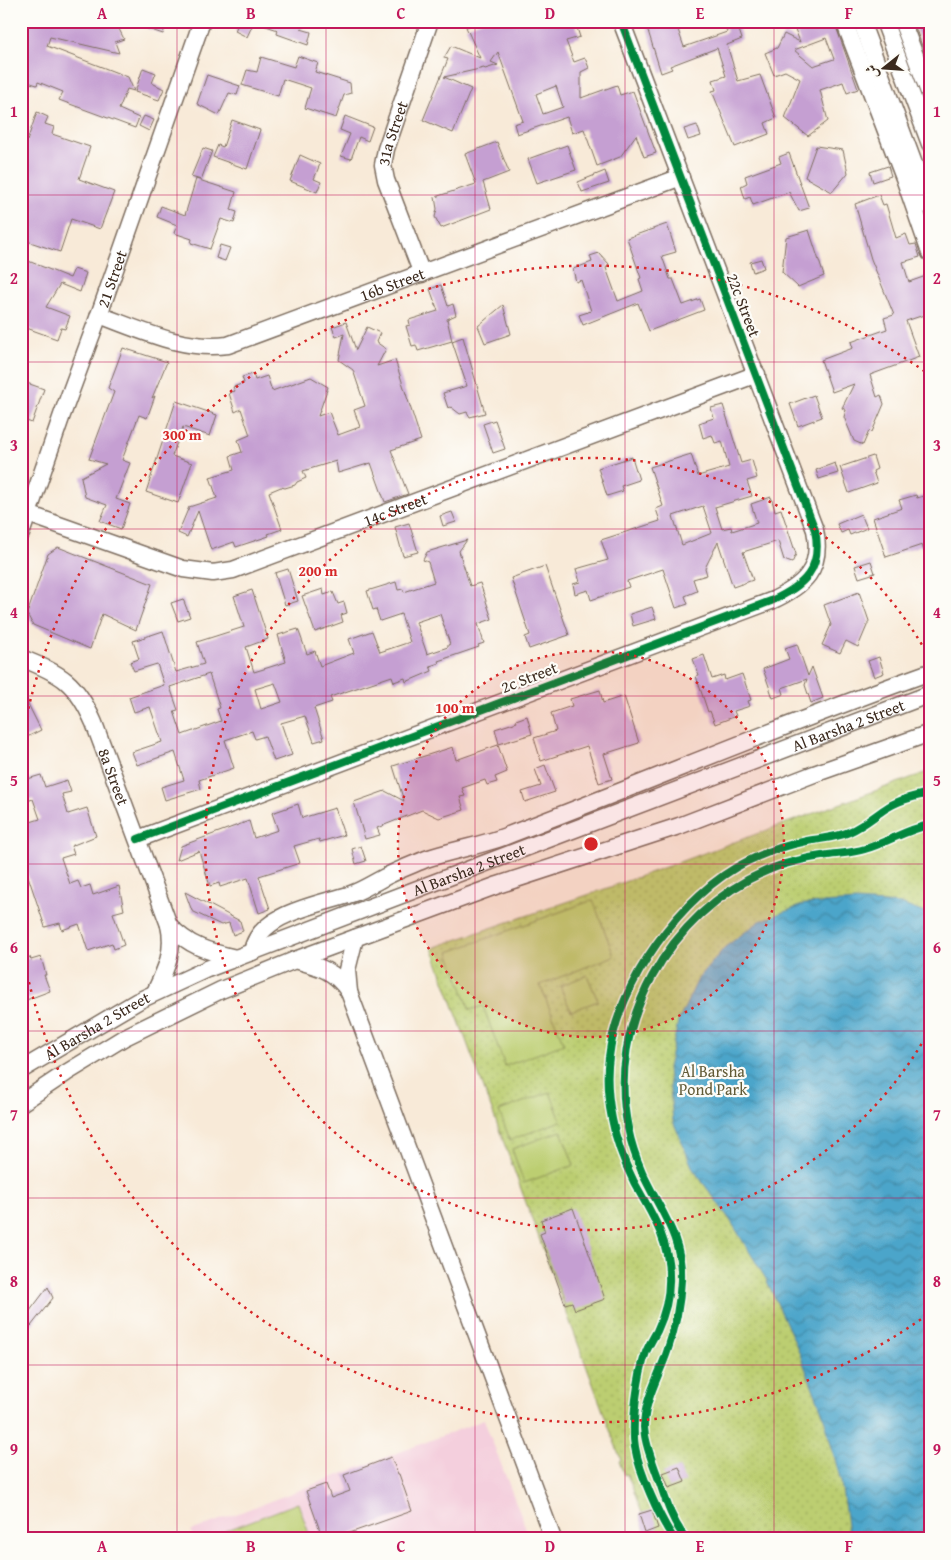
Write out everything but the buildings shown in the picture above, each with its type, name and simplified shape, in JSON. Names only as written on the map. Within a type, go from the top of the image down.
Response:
[{"type":"street","name":"21 Street","points":[[21,534],[202,21]]},
{"type":"street","name":"31a Street","points":[[422,274],[386,180],[383,164],[386,149],[430,21]]},
{"type":"street","name":"22c Street","points":[[621,21],[815,530],[817,554],[812,570],[803,582],[788,592]]},
{"type":"street","points":[[844,21],[930,207]]},
{"type":"street","points":[[860,21],[930,253]]},
{"type":"street","points":[[884,21],[930,144]]},
{"type":"street","points":[[902,21],[930,95]]},
{"type":"street","name":"16b Street","points":[[99,316],[184,345],[228,346],[681,177]]},
{"type":"street","name":"14c Street","points":[[28,514],[183,569],[213,573],[234,570],[757,374]]},
{"type":"street","name":"2c Street","points":[[138,839],[771,601],[788,592]]},
{"type":"street","name":"8a Street","points":[[21,658],[52,670],[62,677],[78,692],[94,724],[169,925],[172,941],[170,957],[156,992]]},
{"type":"street","points":[[252,952],[255,940],[261,930],[276,919],[357,892],[406,867],[505,836],[928,673]]},
{"type":"street","name":"Al Barsha 2 Street","points":[[21,1070],[156,992],[236,958],[930,694]]},
{"type":"street","name":"Al Barsha 2 Street","points":[[21,1103],[94,1055],[157,1020],[221,990],[295,960],[507,882],[679,826],[814,774],[930,733]]},
{"type":"street","name":"8a Street","points":[[169,925],[184,939],[201,950],[236,958]]},
{"type":"street","points":[[349,992],[347,970],[355,938]]},
{"type":"street","points":[[295,960],[326,970],[339,978],[349,992],[553,1539]]},
{"type":"shaded area","points":[[484,1420],[530,1539],[194,1539],[191,1531]]},
{"type":"green space","name":"Al Barsha Pond Park","points":[[930,771],[930,1539],[650,1538],[648,1532],[645,1533],[642,1513],[627,1474],[624,1475],[619,1461],[621,1460],[432,948],[602,890]]},
{"type":"green space","points":[[593,900],[614,956],[540,985],[564,1044],[505,1066],[483,1006],[470,1010],[449,952]]},
{"type":"green space","points":[[587,975],[598,1001],[571,1011],[560,986]]},
{"type":"green space","points":[[550,1092],[561,1121],[510,1140],[499,1111]]},
{"type":"green space","points":[[561,1131],[574,1165],[524,1183],[512,1149]]},
{"type":"green space","points":[[298,1503],[311,1539],[210,1539],[209,1537]]},
{"type":"water","points":[[856,901],[901,904],[930,915],[930,1539],[849,1539],[841,1482],[823,1414],[797,1347],[766,1279],[730,1220],[693,1169],[673,1121],[668,1068],[678,1022],[698,979],[725,947],[760,921],[805,904]]},
{"type":"cycle path","points":[[138,839],[771,601],[802,582],[813,566],[817,544],[815,530],[621,21]]},
{"type":"cycle path","points":[[674,1539],[650,1494],[635,1447],[634,1426],[640,1373],[646,1352],[665,1311],[669,1289],[669,1275],[666,1250],[658,1227],[627,1167],[614,1127],[609,1096],[608,1073],[609,1057],[615,1029],[625,1000],[639,971],[657,944],[677,918],[723,876],[748,861],[777,849],[844,834],[859,827],[895,803],[930,793]]},
{"type":"cycle path","points":[[686,1539],[673,1518],[667,1503],[648,1447],[644,1427],[649,1398],[675,1326],[680,1299],[681,1264],[669,1224],[642,1172],[628,1128],[624,1089],[627,1050],[636,1012],[652,976],[674,943],[700,914],[731,890],[781,865],[860,850],[930,825]]}]
